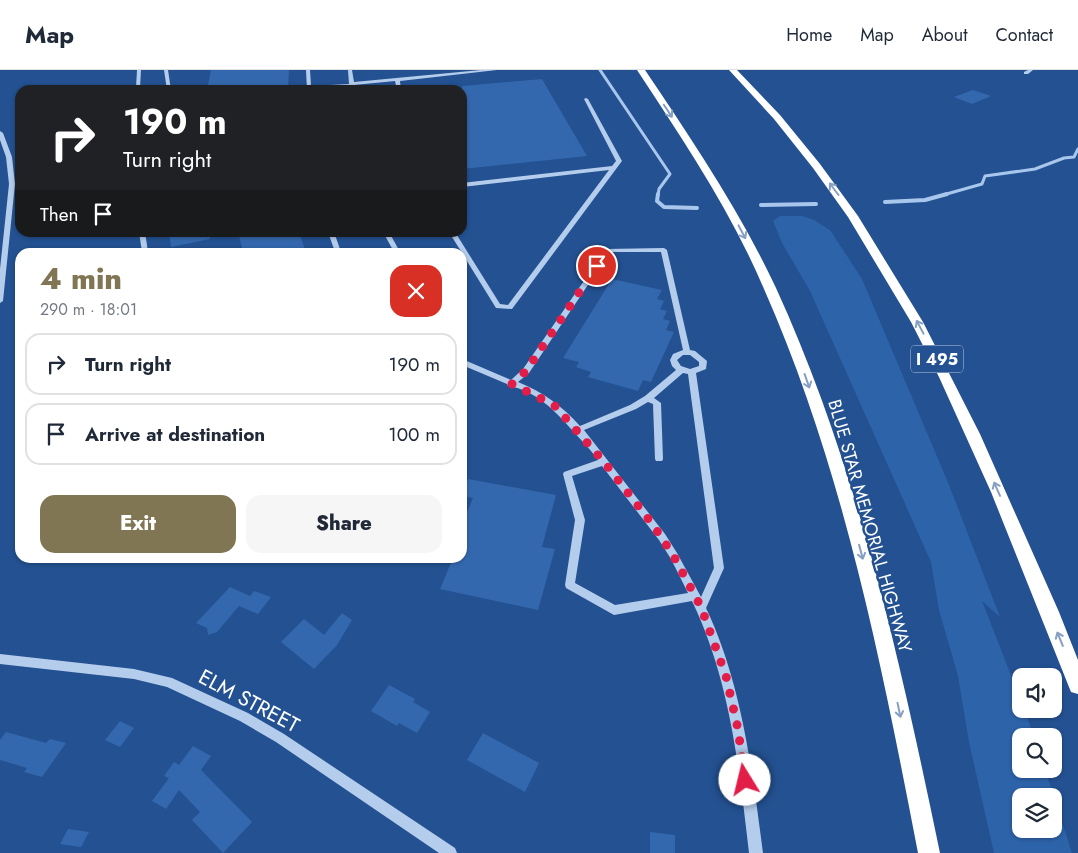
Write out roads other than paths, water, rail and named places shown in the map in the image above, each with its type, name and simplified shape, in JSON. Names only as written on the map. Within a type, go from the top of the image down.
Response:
[{"type":"highway","name":"BLUE STAR MEMORIAL HIGHWAY","points":[[641,70],[693,148],[732,213],[770,288],[805,375],[839,476],[872,593],[907,745],[928,853]]},
{"type":"highway","name":"I 495","points":[[732,70],[777,118],[825,177],[863,230],[902,293],[948,381],[976,441],[1034,573],[1078,684]]},
{"type":"street","points":[[138,85],[139,70]]},
{"type":"street","points":[[166,70],[168,85]]},
{"type":"street","points":[[308,70],[309,85]]},
{"type":"street","points":[[350,70],[352,85]]},
{"type":"street","points":[[358,85],[397,79],[495,70]]},
{"type":"street","points":[[1026,73],[1031,70]]},
{"type":"street","points":[[397,79],[398,85]]},
{"type":"street","points":[[467,256],[498,306],[510,307],[619,161],[586,99]]},
{"type":"street","points":[[0,133],[10,157],[8,171],[12,184],[0,301]]},
{"type":"street","points":[[467,184],[613,168]]},
{"type":"street","points":[[389,237],[395,248]]},
{"type":"street","points":[[455,237],[462,248]]},
{"type":"street","points":[[512,384],[526,371],[608,250],[664,250],[687,352]]},
{"type":"street","points":[[687,352],[697,355],[703,361],[703,367],[692,372],[681,370],[676,366],[673,359],[678,354],[687,352]]},
{"type":"street","points":[[467,365],[512,384],[554,405],[604,462],[653,525],[673,555],[701,607],[728,685],[738,729],[756,853]]},
{"type":"street","points":[[577,430],[633,407],[648,398],[681,370]]},
{"type":"street","points":[[692,372],[719,568],[701,607]]},
{"type":"street","points":[[648,398],[657,403],[658,459]]},
{"type":"street","points":[[604,462],[567,474],[580,520],[570,585],[614,610],[695,596]]},
{"type":"street","name":"ELM STREET","points":[[0,659],[134,674],[168,682],[244,717],[280,738],[450,853]]},
{"type":"waterway","points":[[600,70],[670,174],[659,189],[658,195]]},
{"type":"waterway","points":[[943,195],[982,184],[985,176],[1035,169],[1064,158],[1074,157],[1078,149]]},
{"type":"waterway","points":[[658,194],[657,201],[664,207],[697,208]]},
{"type":"waterway","points":[[885,202],[925,200],[947,194]]},
{"type":"waterway","points":[[761,205],[816,204]]}]
